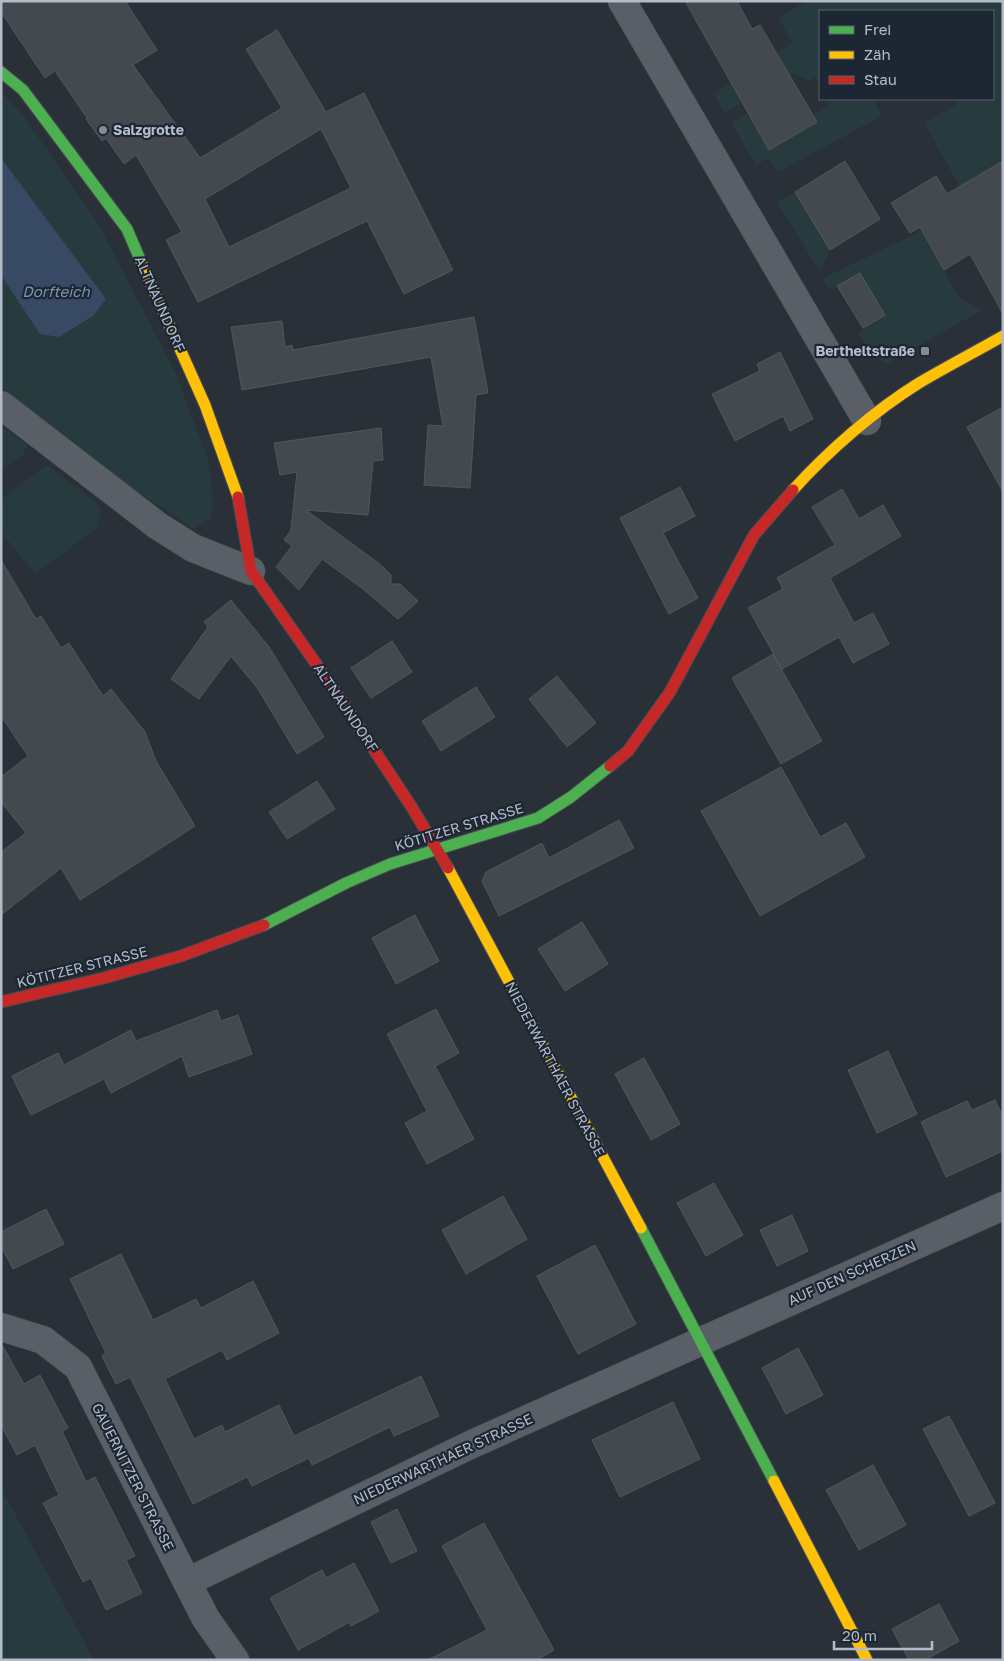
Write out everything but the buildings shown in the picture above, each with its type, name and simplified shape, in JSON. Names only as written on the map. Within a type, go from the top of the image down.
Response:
[{"type":"street","points":[[622,1],[867,420]]},
{"type":"street","name":"ALTNAUNDORF","points":[[1,72],[22,90],[126,229],[205,404],[238,499],[251,571],[338,695],[411,806],[436,850]]},
{"type":"street","name":"KÖTITZER STRASSE","points":[[1,1002],[104,978],[181,956],[256,929],[346,883],[390,864],[538,818],[571,797],[628,751],[670,692],[754,535],[816,464],[867,420],[918,384],[1003,336]]},
{"type":"street","points":[[1,405],[158,526],[193,548],[251,571]]},
{"type":"street","name":"NIEDERWARTHAER STRASSE","points":[[436,850],[702,1341],[867,1660]]},
{"type":"street","name":"AUF DEN SCHERZEN","points":[[702,1341],[1003,1206]]},
{"type":"street","name":"GAUERNITZER STRASSE","points":[[1,1327],[43,1340],[78,1367],[206,1619],[235,1660]]},
{"type":"street","name":"NIEDERWARTHAER STRASSE","points":[[187,1582],[470,1445],[702,1341]]},
{"type":"green space","points":[[807,1],[1003,1],[1003,161],[972,179],[963,192],[924,123],[957,104],[955,100],[994,100],[994,10],[819,10],[819,83],[815,77],[809,81],[793,73],[725,113],[713,93],[731,83],[735,90],[782,62],[777,53],[793,43],[778,18]]},
{"type":"green space","points":[[1,92],[23,115],[99,225],[175,372],[209,463],[213,506],[210,519],[194,529],[100,467],[1,387]]},
{"type":"green space","points":[[829,100],[874,100],[882,116],[778,172],[768,158],[756,165],[731,123],[747,113],[769,150],[816,121],[813,115],[831,104]]},
{"type":"green space","points":[[795,192],[830,250],[820,272],[777,202]]},
{"type":"green space","points":[[940,222],[927,240],[959,298],[982,310],[886,364],[869,353],[859,334],[863,328],[885,315],[860,273],[829,290],[823,278]]},
{"type":"green space","points":[[1,426],[28,445],[22,456],[1,470]]},
{"type":"green space","points":[[47,465],[96,502],[101,511],[97,528],[35,574],[1,532],[1,499]]},
{"type":"green space","points":[[1,1488],[94,1660],[1,1660]]},
{"type":"water","name":"Dorfteich","points":[[1,158],[106,299],[93,316],[59,337],[40,334],[1,275]]},
{"type":"traffic: fast","points":[[1,72],[23,90],[127,229],[142,264]]},
{"type":"traffic: fast","points":[[264,925],[346,883],[390,864],[538,818],[571,797],[610,766]]},
{"type":"traffic: fast","points":[[641,1228],[774,1481]]},
{"type":"traffic: slow","points":[[142,264],[205,405],[238,497]]},
{"type":"traffic: slow","points":[[793,490],[836,446],[885,406],[919,383],[1003,336]]},
{"type":"traffic: slow","points":[[448,868],[641,1228]]},
{"type":"traffic: slow","points":[[774,1481],[867,1660]]},
{"type":"traffic: jam","points":[[610,766],[628,751],[670,692],[754,535],[793,490]]},
{"type":"traffic: jam","points":[[238,497],[251,571],[338,695],[411,806],[448,868]]},
{"type":"traffic: jam","points":[[1,1002],[104,978],[181,956],[264,925]]},
{"type":"place","name":"Salzgrotte","points":[[103,130]]},
{"type":"place","name":"Bertheltstraße","points":[[925,351]]}]
